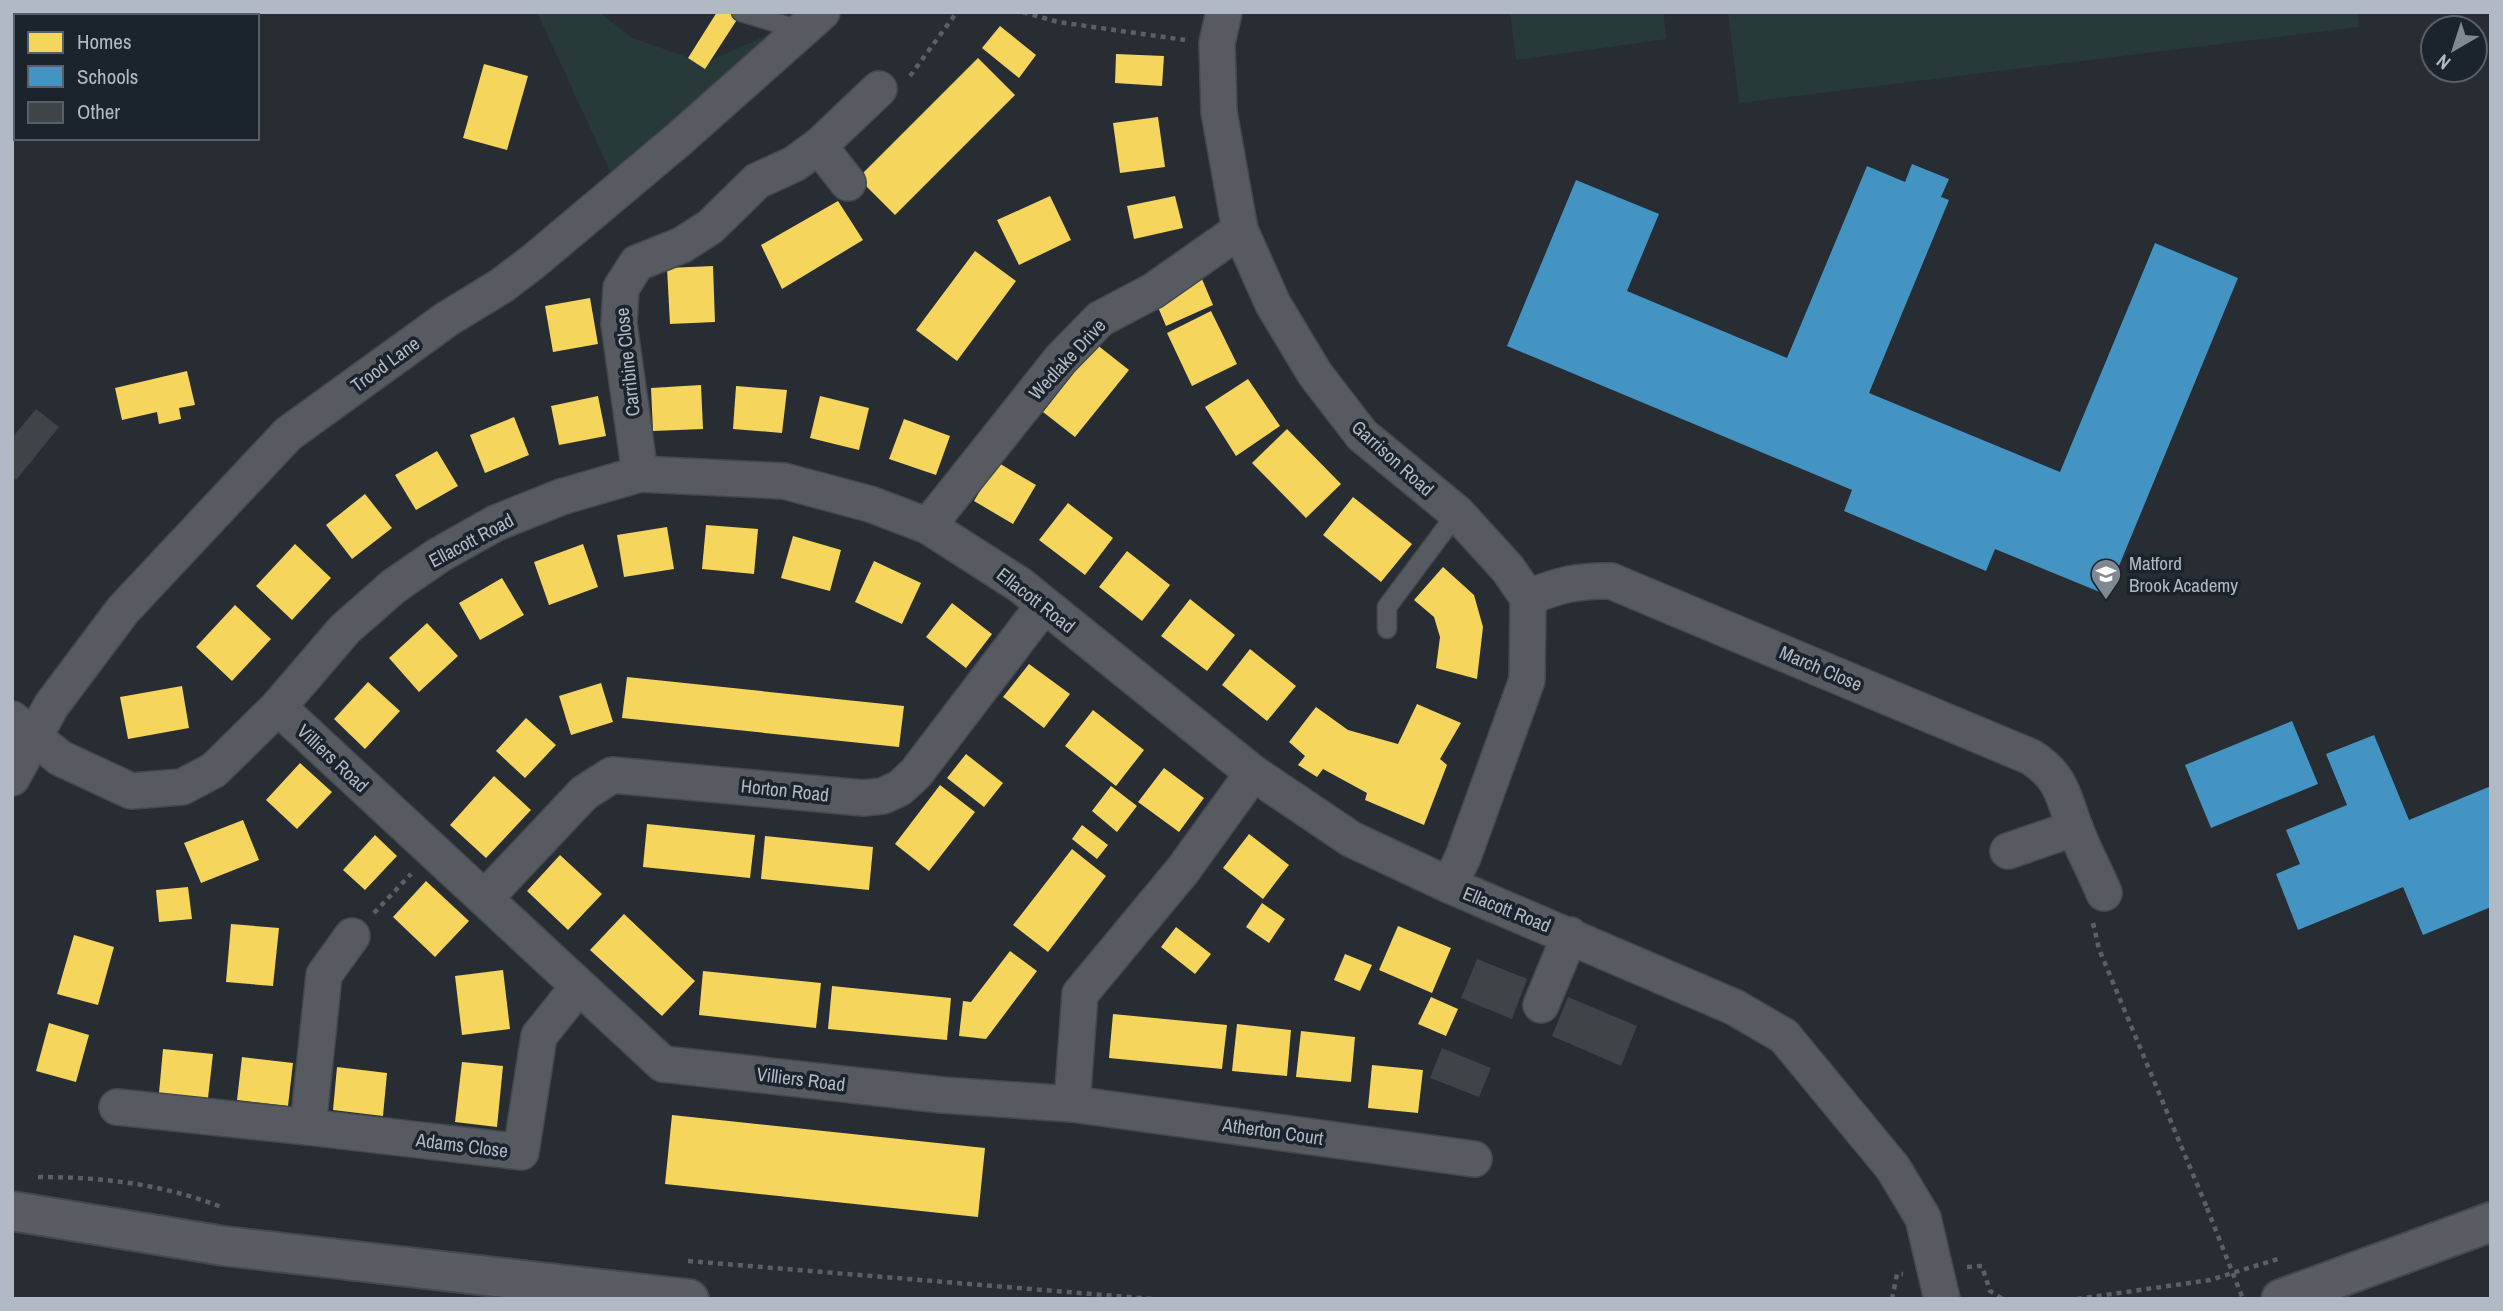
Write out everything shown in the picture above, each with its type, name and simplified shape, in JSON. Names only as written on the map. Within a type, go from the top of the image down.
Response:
[{"type":"main road","points":[[19,1194],[224,1246],[689,1299]]},
{"type":"main road","points":[[2281,1299],[2491,1222]]},
{"type":"street","name":"Trood Lane","points":[[12,778],[23,728],[51,706],[123,610],[288,434],[447,319],[501,286],[534,261],[813,22]]},
{"type":"street","name":"Garrison Road","points":[[1220,28],[1219,112],[1240,230],[1273,304],[1315,374],[1362,435],[1457,513],[1508,569],[1528,598]]},
{"type":"street","name":"Carribine Close","points":[[640,474],[619,324],[621,288],[637,262],[682,245],[710,227],[757,181],[794,164],[819,146],[879,89]]},
{"type":"street","points":[[819,146],[848,183]]},
{"type":"street","name":"Wedlake Drive","points":[[928,526],[1061,359],[1100,319],[1153,291],[1240,230]]},
{"type":"street","name":"Ellacott Road","points":[[23,728],[60,758],[131,791],[182,788],[214,771],[278,707],[345,629],[394,586],[439,555],[496,523],[561,497],[640,474],[784,481],[870,504],[928,526],[981,559],[1044,605],[1253,773],[1352,839],[1448,885],[1734,1007],[1784,1036],[1893,1168],[1923,1218],[1942,1299]]},
{"type":"street","name":"March Close","points":[[1528,598],[1581,580],[1611,581],[2031,757],[2048,768],[2067,797],[2075,828],[2104,893]]},
{"type":"street","points":[[1448,885],[1463,857],[1527,680],[1528,598]]},
{"type":"street","name":"Horton Road","points":[[486,897],[584,793],[612,775],[863,798],[883,796],[900,788],[933,751],[1044,605]]},
{"type":"street","name":"Villiers Road","points":[[278,707],[486,897],[578,987],[663,1064],[942,1095],[1072,1104]]},
{"type":"street","points":[[1072,1104],[1080,994],[1183,870],[1253,773]]},
{"type":"street","points":[[2008,851],[2075,828]]},
{"type":"street","points":[[1541,1005],[1570,935]]},
{"type":"street","points":[[307,1127],[324,975],[352,936]]},
{"type":"street","name":"Adams Close","points":[[117,1107],[521,1152],[539,1037],[578,987]]},
{"type":"street","name":"Atherton Court","points":[[1072,1104],[1474,1159]]},
{"type":"lane","points":[[741,12],[813,22]]},
{"type":"lane","points":[[1387,629],[1387,607],[1457,513]]},
{"type":"path","points":[[879,89],[895,96],[957,12]]},
{"type":"path","points":[[1023,12],[1058,22],[1220,28]]},
{"type":"path","points":[[352,936],[433,850]]},
{"type":"path","points":[[2104,893],[2108,903],[2093,923],[2099,949],[2243,1299]]},
{"type":"path","points":[[19,1194],[80,1177],[142,1183],[229,1210]]},
{"type":"path","points":[[2077,1299],[2210,1280],[2284,1257]]},
{"type":"path","points":[[674,1260],[1153,1299]]},
{"type":"shaded area","points":[[537,12],[599,12],[632,38],[705,63],[781,29],[613,178]]},
{"type":"shaded area","points":[[1510,12],[1663,12],[1667,39],[1516,60]]},
{"type":"shaded area","points":[[1728,12],[2357,12],[2359,27],[1739,103]]},
{"type":"building: Homes","points":[[717,12],[742,12],[705,69],[688,58]]},
{"type":"building: Homes","points":[[1000,26],[1036,55],[1019,78],[982,48]]},
{"type":"building: Homes","points":[[1116,54],[1164,56],[1162,86],[1115,83]]},
{"type":"building: Homes","points":[[978,58],[1015,95],[895,215],[858,178]]},
{"type":"building: Homes","points":[[484,64],[528,76],[507,150],[463,138]]},
{"type":"building: Homes","points":[[1158,117],[1165,167],[1120,173],[1113,123]]},
{"type":"building: Homes","points":[[1050,196],[1071,240],[1019,265],[997,220]]},
{"type":"building: Homes","points":[[1175,196],[1183,228],[1134,239],[1127,206]]},
{"type":"building: Homes","points":[[838,201],[863,240],[782,289],[761,245]]},
{"type":"building: Homes","points":[[975,251],[1016,281],[957,361],[916,330]]},
{"type":"building: Homes","points":[[713,266],[715,322],[670,324],[667,268]]},
{"type":"building: Homes","points":[[1199,272],[1213,305],[1166,326],[1152,293]]},
{"type":"building: Homes","points":[[590,298],[598,344],[553,352],[545,306]]},
{"type":"building: Homes","points":[[1211,311],[1237,364],[1192,386],[1167,333]]},
{"type":"building: Homes","points":[[1096,344],[1129,370],[1075,437],[1043,412]]},
{"type":"building: Homes","points":[[187,371],[195,405],[179,408],[181,419],[159,424],[157,412],[122,420],[115,388]]},
{"type":"building: Homes","points":[[1248,379],[1280,426],[1236,456],[1205,407]]},
{"type":"building: Homes","points":[[701,385],[703,429],[653,431],[651,388]]},
{"type":"building: Homes","points":[[736,386],[787,390],[782,433],[733,429]]},
{"type":"building: Homes","points":[[598,396],[606,436],[559,445],[551,406]]},
{"type":"building: Homes","points":[[820,396],[869,408],[859,450],[810,438]]},
{"type":"building: Homes","points":[[514,417],[529,455],[485,473],[470,435]]},
{"type":"building: Homes","points":[[904,419],[950,436],[936,475],[889,459]]},
{"type":"building: Homes","points":[[1287,429],[1341,484],[1306,518],[1252,463]]},
{"type":"building: Homes","points":[[437,451],[458,486],[416,510],[395,475]]},
{"type":"building: Homes","points":[[997,462],[1036,485],[1013,524],[974,501]]},
{"type":"building: Homes","points":[[365,494],[392,528],[352,559],[326,525]]},
{"type":"building: Homes","points":[[1353,497],[1412,544],[1381,582],[1323,535]]},
{"type":"building: Homes","points":[[1068,503],[1113,538],[1085,575],[1039,540]]},
{"type":"building: Homes","points":[[706,525],[758,529],[754,574],[702,569]]},
{"type":"building: Homes","points":[[667,527],[674,569],[624,577],[617,535]]},
{"type":"building: Homes","points":[[793,536],[841,550],[830,591],[781,578]]},
{"type":"building: Homes","points":[[295,544],[331,578],[292,620],[256,586]]},
{"type":"building: Homes","points":[[583,544],[598,587],[549,605],[534,562]]},
{"type":"building: Homes","points":[[1127,551],[1170,585],[1142,621],[1099,587]]},
{"type":"building: Homes","points":[[874,561],[921,583],[902,624],[855,602]]},
{"type":"building: Homes","points":[[1443,567],[1474,595],[1483,627],[1477,679],[1436,668],[1440,637],[1434,617],[1414,600]]},
{"type":"building: Homes","points":[[502,578],[524,615],[480,640],[459,603]]},
{"type":"building: Homes","points":[[1190,599],[1235,635],[1207,671],[1161,636]]},
{"type":"building: Homes","points":[[952,603],[992,634],[966,668],[926,637]]},
{"type":"building: Homes","points":[[235,605],[271,639],[232,681],[196,647]]},
{"type":"building: Homes","points":[[427,623],[458,656],[419,692],[389,658]]},
{"type":"building: Homes","points":[[1250,649],[1296,686],[1267,721],[1222,685]]},
{"type":"building: Homes","points":[[1029,664],[1070,694],[1044,728],[1003,697]]},
{"type":"building: Homes","points":[[627,677],[904,706],[899,747],[622,718]]},
{"type":"building: Homes","points":[[368,682],[400,711],[365,749],[334,719]]},
{"type":"building: Homes","points":[[601,683],[613,722],[571,735],[559,696]]},
{"type":"building: Homes","points":[[182,686],[189,728],[128,739],[120,697]]},
{"type":"building: Homes","points":[[1417,704],[1461,723],[1440,759],[1447,765],[1424,825],[1365,800],[1367,793],[1323,769],[1317,777],[1298,765],[1305,756],[1289,742],[1316,707],[1348,730],[1398,744]]},
{"type":"building: Homes","points":[[1093,710],[1144,750],[1116,786],[1065,746]]},
{"type":"building: Homes","points":[[526,718],[556,745],[525,778],[496,751]]},
{"type":"building: Homes","points":[[966,754],[1003,783],[984,807],[947,778]]},
{"type":"building: Homes","points":[[300,763],[332,792],[297,829],[266,800]]},
{"type":"building: Homes","points":[[1164,768],[1204,798],[1179,832],[1138,802]]},
{"type":"building: Homes","points":[[494,776],[531,810],[486,858],[450,825]]},
{"type":"building: Homes","points":[[940,785],[975,812],[929,871],[895,844]]},
{"type":"building: Homes","points":[[1111,786],[1137,806],[1117,832],[1092,811]]},
{"type":"building: Homes","points":[[243,820],[259,860],[201,883],[184,843]]},
{"type":"building: Homes","points":[[647,824],[755,835],[750,878],[643,867]]},
{"type":"building: Homes","points":[[1082,825],[1108,845],[1097,859],[1072,839]]},
{"type":"building: Homes","points":[[1249,834],[1289,865],[1263,899],[1223,868]]},
{"type":"building: Homes","points":[[375,835],[397,856],[365,890],[343,870]]},
{"type":"building: Homes","points":[[765,836],[873,847],[869,890],[761,879]]},
{"type":"building: Homes","points":[[1072,849],[1106,876],[1048,952],[1013,925]]},
{"type":"building: Homes","points":[[560,855],[602,894],[568,930],[527,891]]},
{"type":"building: Homes","points":[[426,881],[469,921],[435,957],[393,917]]},
{"type":"building: Homes","points":[[188,887],[192,919],[159,922],[156,890]]},
{"type":"building: Homes","points":[[1262,903],[1285,919],[1269,943],[1246,927]]},
{"type":"building: Homes","points":[[624,914],[695,981],[662,1016],[590,950]]},
{"type":"building: Homes","points":[[231,924],[279,928],[273,986],[226,982]]},
{"type":"building: Homes","points":[[1398,926],[1451,948],[1432,993],[1379,970]]},
{"type":"building: Homes","points":[[1176,927],[1211,954],[1195,974],[1161,947]]},
{"type":"building: Homes","points":[[74,935],[114,947],[98,1005],[57,994]]},
{"type":"building: Homes","points":[[1010,951],[1037,971],[986,1039],[959,1036],[963,1001],[971,1002]]},
{"type":"building: Homes","points":[[1345,954],[1372,965],[1360,991],[1334,980]]},
{"type":"building: Homes","points":[[503,970],[510,1029],[462,1035],[455,976]]},
{"type":"building: Homes","points":[[703,971],[821,983],[816,1028],[699,1015]]},
{"type":"building: Homes","points":[[832,986],[951,998],[947,1040],[828,1029]]},
{"type":"building: Homes","points":[[1431,997],[1458,1009],[1446,1036],[1418,1024]]},
{"type":"building: Homes","points":[[1113,1014],[1227,1025],[1222,1069],[1109,1058]]},
{"type":"building: Homes","points":[[49,1023],[89,1035],[76,1082],[36,1071]]},
{"type":"building: Homes","points":[[1237,1024],[1291,1030],[1287,1076],[1232,1071]]},
{"type":"building: Homes","points":[[1301,1031],[1355,1037],[1351,1082],[1296,1077]]},
{"type":"building: Homes","points":[[163,1049],[213,1054],[208,1098],[159,1093]]},
{"type":"building: Homes","points":[[242,1057],[293,1063],[288,1106],[237,1100]]},
{"type":"building: Homes","points":[[462,1062],[503,1066],[497,1127],[455,1122]]},
{"type":"building: Homes","points":[[1372,1065],[1423,1070],[1418,1113],[1368,1108]]},
{"type":"building: Homes","points":[[337,1067],[387,1073],[383,1116],[333,1110]]},
{"type":"building: Homes","points":[[672,1115],[985,1148],[978,1217],[665,1184]]},
{"type":"building: Schools","points":[[1912,164],[1949,179],[1941,197],[1949,200],[1869,393],[2060,472],[2155,243],[2238,278],[2107,595],[1995,549],[1986,571],[1844,511],[1852,490],[1507,346],[1576,180],[1659,214],[1627,291],[1787,358],[1867,166],[1905,182]]},
{"type":"building: Schools","points":[[2292,721],[2318,784],[2211,828],[2185,765]]},
{"type":"building: Schools","points":[[2374,735],[2409,820],[2491,786],[2491,907],[2423,935],[2403,887],[2298,930],[2276,874],[2300,864],[2286,830],[2347,805],[2326,754]]},
{"type":"building: Other","points":[[36,409],[59,427],[16,480],[12,477],[12,438]]},
{"type":"building: Other","points":[[1477,959],[1527,979],[1512,1019],[1461,998]]},
{"type":"building: Other","points":[[1568,997],[1637,1026],[1621,1066],[1552,1036]]},
{"type":"building: Other","points":[[1442,1048],[1491,1068],[1479,1097],[1430,1078]]},
{"type":"place","name":"Matford Brook Academy","points":[[2106,601]]}]
